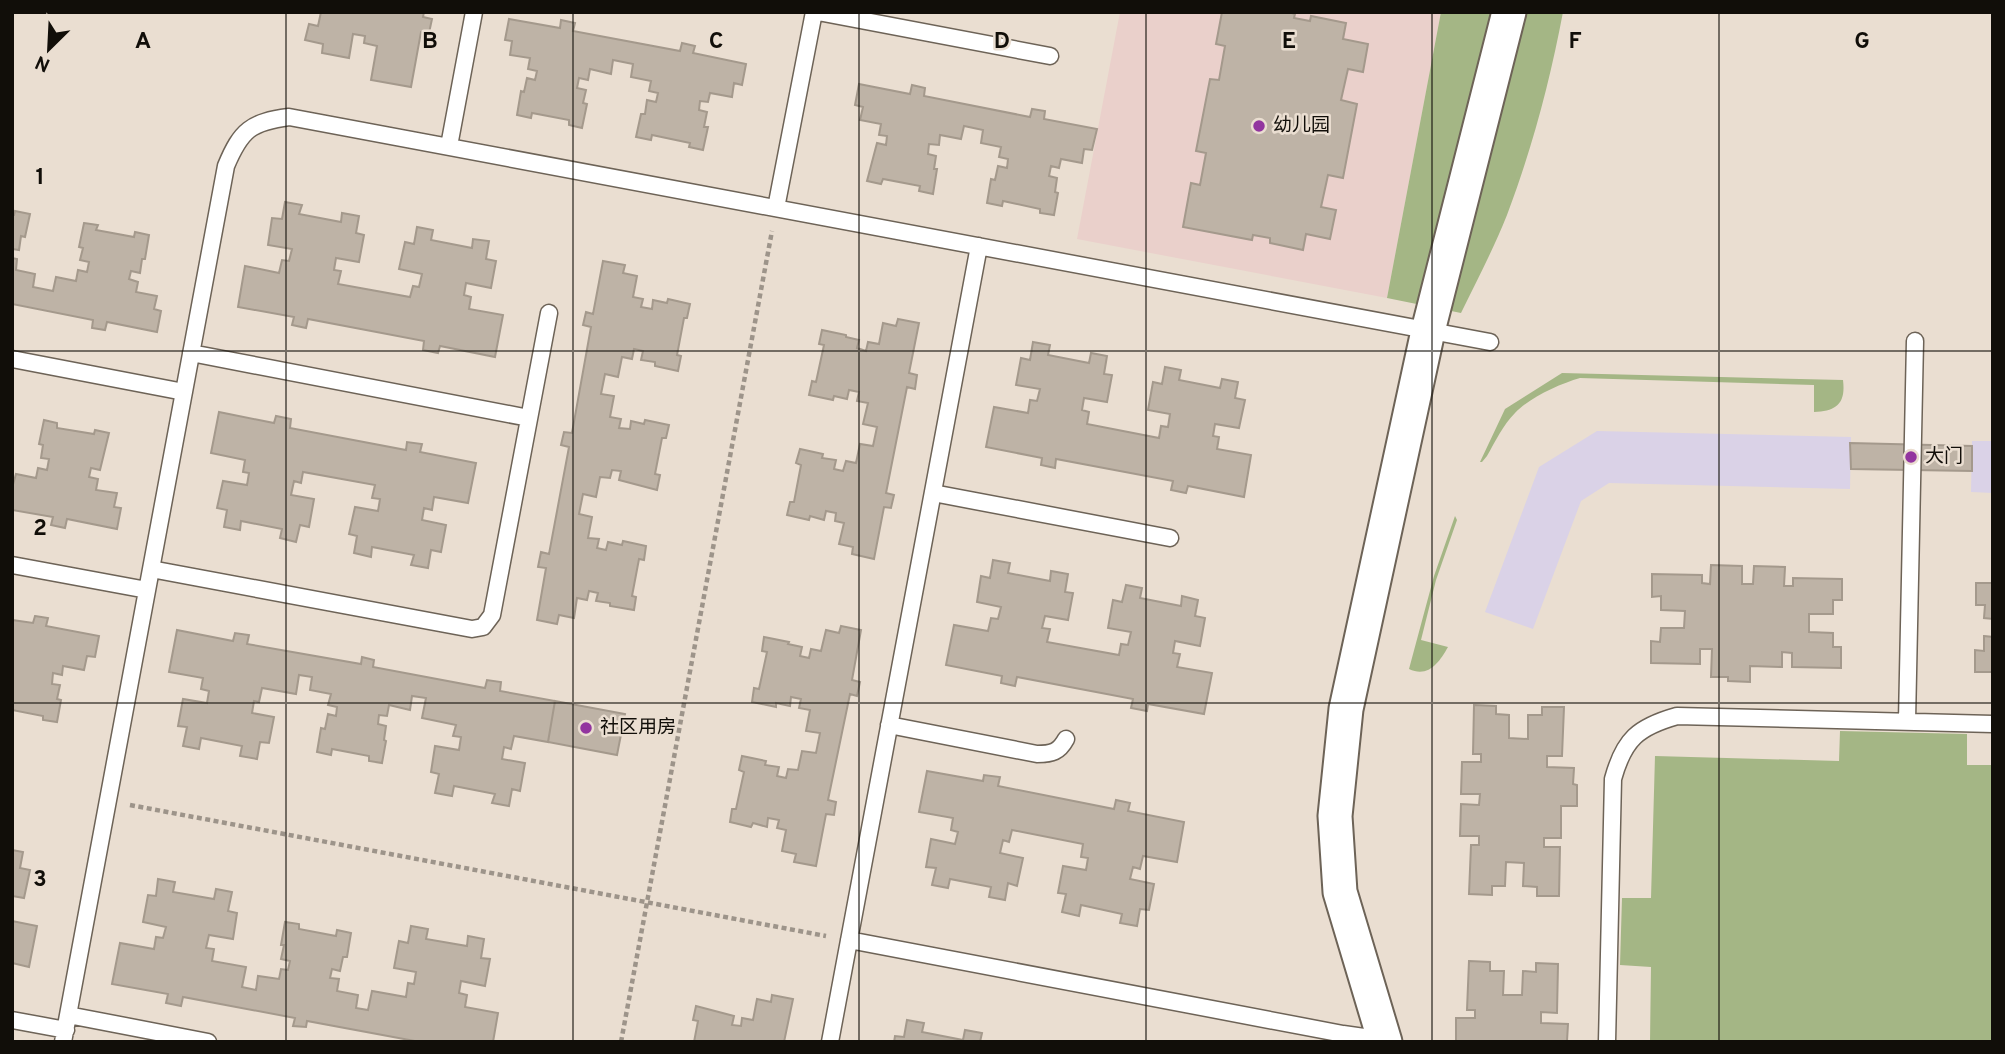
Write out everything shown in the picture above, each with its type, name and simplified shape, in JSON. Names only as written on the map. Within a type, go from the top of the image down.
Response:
[{"type":"street","points":[[1385,1041],[1340,892],[1335,816],[1346,709],[1428,331],[1509,12]]},
{"type":"lane","points":[[449,146],[474,12]]},
{"type":"lane","points":[[776,208],[816,12],[1050,56]]},
{"type":"lane","points":[[66,1029],[226,166],[235,144],[251,126],[269,119],[289,117],[1490,342]]},
{"type":"lane","points":[[830,1042],[979,246]]},
{"type":"lane","points":[[151,569],[472,629],[483,627],[492,615],[549,313]]},
{"type":"lane","points":[[1907,721],[1915,341]]},
{"type":"lane","points":[[191,353],[529,418]]},
{"type":"lane","points":[[12,359],[184,392]]},
{"type":"lane","points":[[933,493],[1170,538]]},
{"type":"lane","points":[[12,565],[148,590]]},
{"type":"lane","points":[[1607,1042],[1613,779],[1618,760],[1632,738],[1653,723],[1677,716],[1993,724]]},
{"type":"lane","points":[[889,725],[1037,754],[1050,754],[1061,748],[1066,739]]},
{"type":"lane","points":[[849,940],[1385,1041]]},
{"type":"lane","points":[[12,1020],[66,1029],[208,1042]]},
{"type":"path","points":[[621,1042],[776,208]]},
{"type":"path","points":[[108,801],[849,940]]},
{"type":"shaded area","name":"幼儿园","points":[[1120,12],[1441,12],[1387,298],[1077,239]]},
{"type":"shaded area","points":[[1597,431],[1851,437],[1850,489],[1609,483],[1581,501],[1533,629],[1485,612],[1539,467]]},
{"type":"shaded area","points":[[1972,441],[1993,441],[1993,493],[1971,492]]},
{"type":"green space","points":[[1441,12],[1563,12],[1539,115],[1516,190],[1497,240],[1461,313],[1387,298]]},
{"type":"green space","points":[[1562,373],[1843,380],[1844,388],[1838,405],[1814,412],[1814,385],[1580,378],[1545,392],[1521,407],[1480,462],[1505,409]]},
{"type":"green space","points":[[1455,516],[1457,520],[1436,580],[1421,640],[1448,647],[1432,667],[1422,672],[1416,671],[1409,669],[1434,576]]},
{"type":"green space","points":[[1840,731],[1967,734],[1967,765],[1993,765],[1993,1042],[1650,1042],[1651,967],[1620,965],[1622,898],[1651,898],[1655,756],[1839,761]]},
{"type":"building","points":[[321,12],[424,12],[423,17],[432,19],[429,33],[421,32],[411,87],[371,80],[377,46],[364,43],[365,36],[353,34],[349,58],[322,53],[323,44],[305,40],[309,24],[318,26]]},
{"type":"building","points":[[1222,12],[1288,12],[1295,14],[1294,18],[1310,21],[1311,16],[1346,23],[1343,39],[1368,44],[1363,72],[1348,69],[1341,100],[1357,104],[1343,178],[1328,175],[1321,207],[1336,210],[1330,239],[1306,234],[1303,250],[1270,243],[1270,238],[1253,235],[1252,240],[1183,227],[1191,183],[1200,185],[1206,153],[1196,151],[1210,79],[1219,80],[1225,46],[1216,44]]},
{"type":"building","points":[[509,19],[560,28],[561,20],[575,23],[573,31],[680,51],[682,43],[695,46],[693,53],[746,64],[742,85],[734,83],[732,97],[710,93],[708,102],[700,101],[699,110],[707,112],[704,127],[708,127],[703,150],[689,147],[690,143],[652,135],[651,140],[636,137],[647,100],[656,102],[658,93],[649,91],[651,81],[631,77],[633,64],[613,60],[611,74],[590,69],[588,80],[579,78],[577,88],[586,90],[583,103],[587,104],[582,128],[569,125],[569,120],[532,113],[531,118],[517,115],[521,91],[524,92],[527,78],[535,80],[537,71],[528,69],[530,58],[510,55],[512,41],[505,40]]},
{"type":"building","points":[[859,84],[910,94],[912,85],[925,88],[924,96],[1030,117],[1032,109],[1045,111],[1044,119],[1097,129],[1092,150],[1084,149],[1082,163],[1061,159],[1059,168],[1051,166],[1049,176],[1057,178],[1055,192],[1058,193],[1054,215],[1003,201],[1002,206],[987,203],[991,179],[995,180],[998,166],[1007,168],[1008,159],[999,157],[1001,147],[981,143],[983,130],[964,126],[961,139],[940,135],[939,145],[929,144],[928,154],[936,156],[933,194],[919,191],[920,186],[883,179],[881,184],[867,181],[877,143],[886,145],[887,136],[879,135],[881,124],[860,120],[863,107],[855,105]]},
{"type":"building","points":[[285,202],[302,205],[299,214],[341,222],[342,213],[359,216],[356,233],[364,235],[359,262],[336,258],[334,270],[341,271],[338,284],[410,297],[413,286],[419,287],[422,274],[399,269],[405,242],[414,244],[417,227],[433,230],[431,240],[472,248],[473,239],[489,241],[486,259],[496,261],[491,288],[466,283],[464,295],[471,297],[469,309],[503,315],[495,357],[440,346],[438,353],[423,350],[424,341],[308,319],[306,328],[292,325],[294,317],[238,307],[245,266],[279,273],[282,260],[289,261],[292,249],[268,245],[272,218],[282,219]]},
{"type":"building","points":[[15,211],[30,214],[25,237],[21,236],[19,250],[12,249],[12,215]]},
{"type":"building","points":[[84,223],[98,225],[96,230],[134,237],[135,232],[149,235],[140,273],[131,271],[129,279],[138,282],[136,292],[157,296],[154,309],[161,311],[157,332],[107,322],[105,330],[92,328],[93,320],[12,304],[12,258],[17,259],[16,270],[35,274],[33,287],[53,291],[56,277],[76,281],[78,270],[87,272],[89,262],[80,260],[83,248],[79,247]]},
{"type":"building","points":[[603,261],[625,265],[623,273],[637,276],[633,297],[643,299],[641,307],[652,309],[653,300],[667,303],[668,299],[690,304],[687,318],[684,318],[677,355],[681,356],[678,371],[641,360],[643,351],[634,349],[632,359],[622,357],[618,377],[605,374],[601,394],[614,396],[610,417],[621,419],[619,428],[630,429],[631,421],[644,424],[645,420],[669,425],[666,438],[662,438],[655,474],[660,475],[657,490],[619,480],[621,471],[612,470],[610,478],[600,477],[596,497],[583,494],[579,514],[592,517],[588,538],[599,539],[597,548],[606,550],[608,542],[622,545],[623,541],[646,546],[644,560],[639,559],[632,596],[636,597],[634,610],[596,601],[598,593],[589,591],[587,600],[577,598],[574,618],[559,615],[557,624],[537,620],[546,568],[538,567],[541,552],[549,554],[569,447],[561,445],[564,432],[572,433],[591,327],[583,325],[586,312],[593,314]]},
{"type":"building","points":[[898,319],[919,323],[909,373],[917,375],[915,389],[907,387],[886,493],[894,495],[891,508],[884,507],[874,559],[852,554],[853,547],[839,544],[844,523],[835,521],[836,513],[826,511],[824,520],[787,515],[790,502],[794,502],[801,465],[796,463],[800,449],[823,454],[822,458],[836,460],[834,469],[843,471],[846,461],[856,463],[860,444],[873,446],[877,427],[863,424],[868,403],[857,401],[859,392],[849,390],[847,399],[834,396],[833,400],[809,395],[812,381],[816,382],[824,345],[819,344],[822,330],[859,340],[857,348],[866,351],[868,342],[879,344],[883,323],[896,326]]},
{"type":"building","points":[[1033,342],[1050,345],[1048,355],[1089,363],[1091,353],[1107,356],[1104,374],[1112,375],[1107,402],[1084,398],[1082,410],[1089,412],[1087,424],[1159,438],[1161,426],[1168,427],[1170,414],[1148,410],[1153,382],[1162,384],[1165,367],[1181,370],[1179,380],[1220,388],[1222,379],[1238,382],[1235,398],[1245,400],[1239,428],[1215,424],[1213,436],[1219,437],[1217,449],[1251,455],[1244,497],[1188,486],[1186,493],[1171,490],[1173,481],[1056,459],[1055,468],[1041,465],[1042,458],[986,447],[994,407],[1028,413],[1030,400],[1037,401],[1040,389],[1016,385],[1021,358],[1030,360]]},
{"type":"building","points":[[219,412],[274,423],[276,416],[291,419],[290,428],[406,450],[407,442],[422,444],[420,452],[476,463],[468,503],[434,497],[432,510],[424,508],[422,520],[446,525],[441,552],[431,550],[428,568],[411,565],[414,555],[372,547],[371,557],[354,553],[357,536],[349,534],[355,507],[378,511],[380,499],[372,498],[375,485],[303,472],[301,483],[294,481],[291,495],[314,499],[309,527],[300,525],[296,542],[280,538],[282,529],[241,521],[240,530],[224,527],[227,510],[217,508],[223,481],[247,485],[249,473],[243,472],[245,460],[211,453]]},
{"type":"building","points":[[44,420],[57,423],[57,428],[94,434],[95,430],[109,433],[100,470],[91,468],[89,477],[98,479],[96,490],[117,493],[114,507],[121,508],[117,529],[67,519],[65,528],[51,525],[53,517],[12,510],[12,488],[16,474],[36,478],[38,468],[47,470],[49,459],[41,458],[43,445],[39,444]]},
{"type":"building","name":"大门","points":[[1850,443],[1972,446],[1972,471],[1851,469]]},
{"type":"building","points":[[993,560],[1010,563],[1008,573],[1050,581],[1051,571],[1068,574],[1065,592],[1073,593],[1068,620],[1045,616],[1042,628],[1050,629],[1047,642],[1119,655],[1121,644],[1128,645],[1131,632],[1108,628],[1113,600],[1122,602],[1126,585],[1142,588],[1140,598],[1181,606],[1182,596],[1198,600],[1195,616],[1205,618],[1200,646],[1175,641],[1173,653],[1180,654],[1177,667],[1212,673],[1204,714],[1148,704],[1147,711],[1131,708],[1133,699],[1017,677],[1015,686],[1001,683],[1002,676],[946,665],[954,625],[988,631],[991,618],[998,619],[1001,607],[977,602],[981,576],[990,578]]},
{"type":"building","points":[[1711,565],[1742,566],[1742,584],[1753,584],[1754,566],[1785,567],[1784,586],[1793,586],[1793,578],[1842,579],[1842,600],[1833,600],[1833,614],[1809,614],[1809,632],[1833,633],[1833,647],[1841,647],[1841,668],[1792,667],[1792,653],[1782,652],[1782,667],[1750,666],[1750,682],[1728,681],[1728,677],[1711,677],[1712,649],[1700,649],[1700,664],[1651,663],[1651,641],[1660,642],[1661,628],[1684,628],[1685,611],[1661,610],[1661,596],[1652,597],[1652,574],[1702,575],[1702,583],[1710,584]]},
{"type":"building","points":[[1976,583],[1993,583],[1993,619],[1984,618],[1985,605],[1976,605]]},
{"type":"building","points":[[35,616],[48,618],[46,626],[99,636],[95,657],[87,656],[84,670],[63,666],[62,675],[53,673],[52,684],[60,685],[57,699],[61,700],[57,722],[43,720],[43,716],[12,710],[12,620],[33,623]]},
{"type":"building","points":[[841,626],[861,630],[852,680],[860,682],[857,696],[850,694],[828,800],[836,802],[834,815],[826,814],[816,866],[794,862],[796,854],[782,851],[786,830],[777,828],[779,820],[768,818],[767,827],[753,823],[751,827],[730,822],[732,809],[736,809],[744,772],[739,770],[742,756],[779,767],[777,776],[786,778],[788,769],[798,770],[802,751],[816,753],[820,733],[806,731],[810,710],[799,708],[801,699],[791,697],[790,706],[776,703],[776,707],[752,702],[754,688],[759,689],[767,652],[762,651],[764,637],[802,647],[800,656],[809,658],[811,649],[821,651],[826,630],[839,633]]},
{"type":"building","points":[[177,630],[233,641],[235,633],[249,635],[247,644],[361,664],[362,657],[374,660],[373,667],[485,688],[487,680],[501,682],[500,691],[555,701],[548,742],[514,736],[511,749],[504,747],[502,759],[525,763],[520,791],[512,789],[509,806],[492,803],[495,794],[454,786],[452,796],[435,793],[439,774],[431,772],[435,746],[459,750],[461,737],[453,736],[456,725],[422,718],[426,698],[412,696],[410,710],[389,705],[387,716],[379,715],[378,724],[386,726],[382,763],[369,761],[369,756],[332,749],[331,755],[317,752],[321,728],[325,729],[328,714],[336,716],[337,707],[328,705],[331,694],[310,690],[312,677],[299,675],[296,694],[262,688],[259,702],[254,701],[252,713],[274,717],[269,743],[260,742],[257,759],[240,756],[242,746],[201,738],[199,749],[183,746],[187,727],[178,726],[183,699],[207,703],[209,691],[201,689],[203,678],[169,672]]},
{"type":"building","points":[[1984,636],[1993,637],[1993,672],[1975,672],[1975,650],[1984,651]]},
{"type":"building","name":"社区用房","points":[[555,701],[625,714],[617,755],[548,742]]},
{"type":"building","points":[[1474,705],[1496,706],[1496,714],[1509,715],[1509,738],[1528,739],[1528,715],[1542,715],[1542,707],[1564,707],[1562,756],[1547,756],[1547,767],[1574,768],[1573,784],[1577,785],[1577,806],[1561,806],[1561,838],[1544,838],[1544,847],[1560,847],[1559,896],[1537,896],[1537,887],[1523,886],[1524,863],[1506,862],[1505,886],[1492,886],[1492,895],[1469,894],[1471,845],[1479,845],[1479,836],[1460,836],[1461,804],[1479,805],[1480,794],[1461,794],[1462,762],[1481,762],[1481,754],[1473,754]]},
{"type":"building","points":[[927,771],[983,781],[984,775],[1000,777],[998,786],[1114,809],[1116,800],[1130,803],[1128,811],[1184,822],[1177,862],[1143,856],[1140,869],[1133,867],[1130,879],[1154,884],[1149,910],[1140,909],[1137,926],[1120,923],[1122,914],[1081,905],[1079,916],[1062,912],[1066,894],[1058,893],[1063,866],[1086,870],[1088,858],[1081,857],[1083,844],[1012,830],[1009,842],[1003,840],[1000,853],[1023,858],[1017,886],[1008,883],[1005,900],[989,897],[991,887],[950,879],[948,888],[932,885],[936,868],[926,867],[931,839],[955,844],[958,832],[951,830],[953,818],[919,812]]},
{"type":"building","points":[[12,850],[23,852],[20,868],[30,870],[24,898],[12,896]]},
{"type":"building","points":[[158,879],[175,882],[173,892],[214,899],[216,889],[232,892],[228,911],[237,913],[233,939],[209,935],[206,948],[214,949],[212,961],[246,967],[242,987],[256,990],[258,976],[279,979],[281,969],[288,970],[290,961],[281,959],[285,922],[299,924],[299,929],[336,936],[337,930],[351,933],[347,957],[343,957],[340,971],[332,969],[330,978],[339,979],[337,991],[358,995],[356,1008],[368,1010],[372,991],[406,997],[408,983],[414,984],[416,972],[394,968],[399,941],[408,943],[411,926],[428,929],[426,939],[467,946],[468,936],[484,939],[481,958],[490,959],[485,986],[461,981],[459,993],[467,995],[465,1007],[498,1013],[493,1042],[420,1042],[307,1021],[306,1027],[293,1026],[295,1018],[183,997],[181,1006],[166,1003],[168,994],[112,984],[120,943],[154,949],[156,937],[163,938],[166,927],[143,922],[148,895],[156,896]]},
{"type":"building","points":[[12,921],[37,926],[29,967],[12,963]]},
{"type":"building","points":[[1469,961],[1490,962],[1490,971],[1504,971],[1503,995],[1522,995],[1523,971],[1536,972],[1536,963],[1558,964],[1557,1013],[1541,1012],[1541,1023],[1568,1024],[1567,1041],[1572,1042],[1456,1042],[1456,1018],[1475,1018],[1475,1010],[1467,1010]]},
{"type":"building","points":[[772,995],[793,999],[784,1042],[694,1042],[698,1021],[693,1020],[696,1006],[734,1016],[732,1025],[741,1026],[742,1018],[753,1020],[757,999],[771,1002]]},
{"type":"building","points":[[907,1020],[924,1023],[922,1032],[963,1040],[965,1030],[982,1033],[980,1042],[894,1042],[895,1036],[904,1037]]},
{"type":"place","name":"幼儿园","points":[[1259,126]]},
{"type":"place","name":"大门","points":[[1911,457]]},
{"type":"place","name":"社区用房","points":[[586,728]]}]
